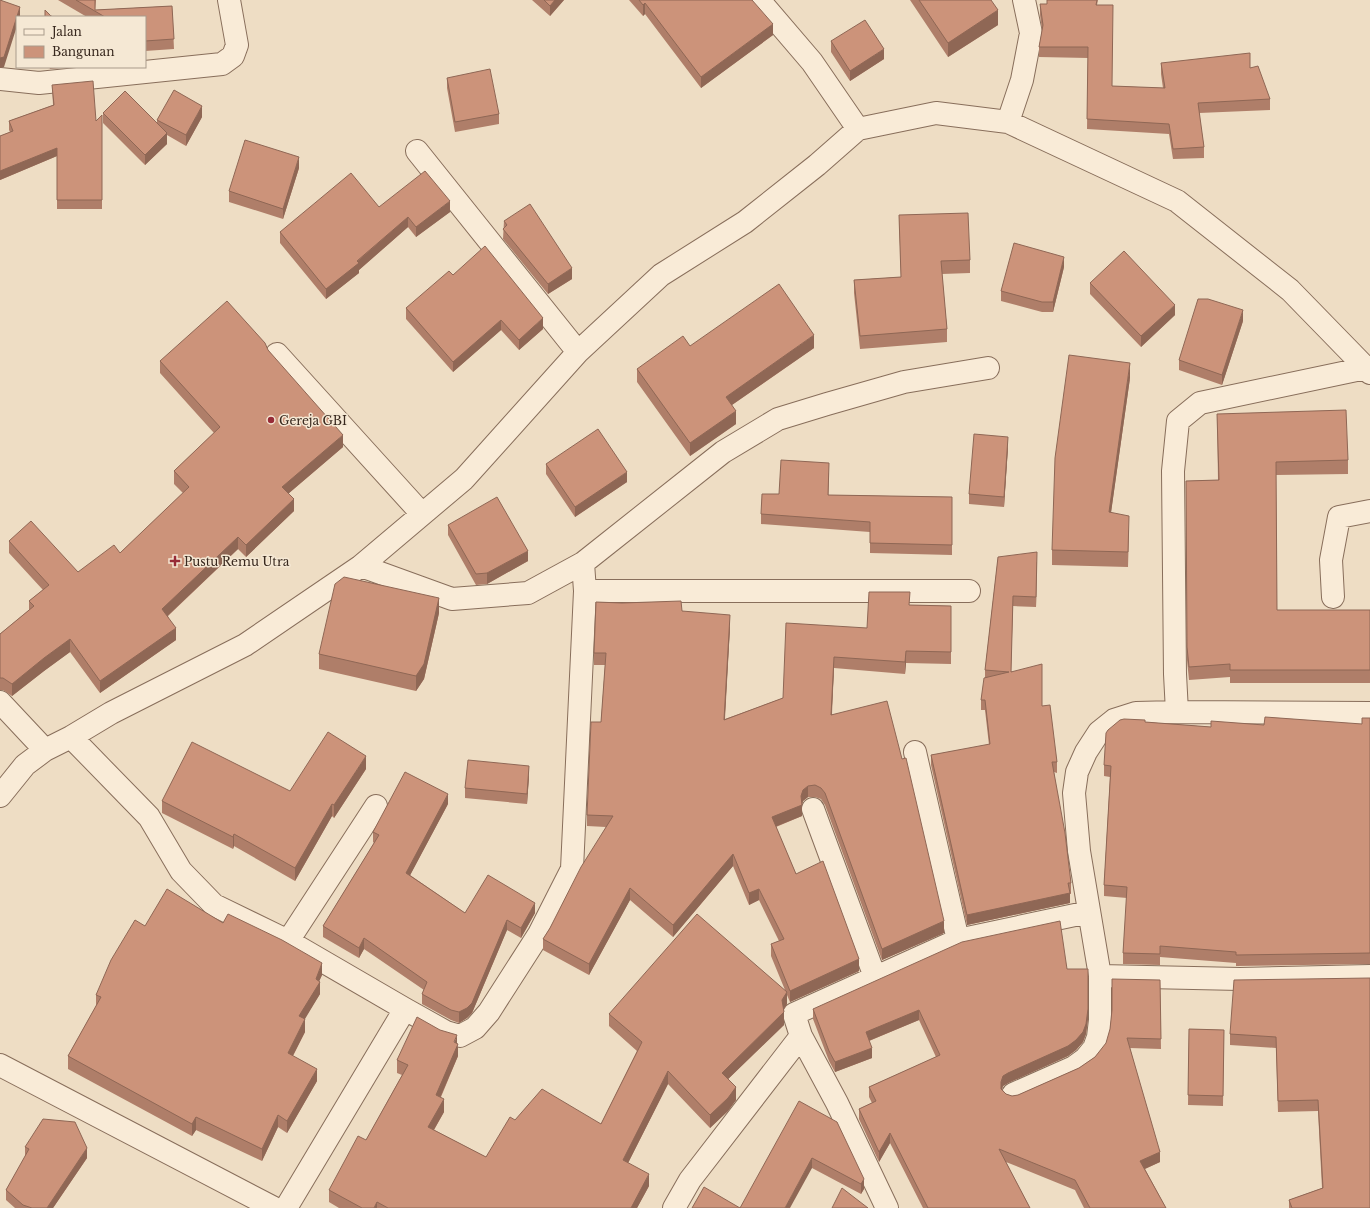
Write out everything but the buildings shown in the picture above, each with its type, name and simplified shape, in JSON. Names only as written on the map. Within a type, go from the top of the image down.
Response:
[{"type":"street","points":[[0,79],[39,83],[222,64],[233,56],[237,45],[229,0]]},
{"type":"street","points":[[759,0],[812,62],[858,129]]},
{"type":"street","points":[[1008,122],[1022,80],[1031,33],[1024,0]]},
{"type":"street","points":[[0,796],[25,764],[45,750],[71,737],[111,713],[245,645],[360,566],[464,479],[578,352],[661,275],[745,222],[817,165],[858,129],[936,113],[1008,122],[1177,201],[1290,290],[1368,370]]},
{"type":"street","points":[[417,151],[578,352]]},
{"type":"street","points":[[277,354],[422,514]]},
{"type":"street","points":[[360,566],[452,599],[528,593],[583,564],[723,452],[778,419],[904,382],[988,368]]},
{"type":"street","points":[[1177,712],[1174,674],[1173,472],[1178,421],[1200,403],[1368,370]]},
{"type":"street","points":[[1333,597],[1331,560],[1339,517],[1370,511]]},
{"type":"street","points":[[71,737],[149,817],[181,871],[214,905],[288,941],[446,1032],[460,1036],[476,1028],[489,1012],[540,934],[572,869],[585,591],[583,564]]},
{"type":"street","points":[[585,591],[969,591]]},
{"type":"street","points":[[0,702],[45,750]]},
{"type":"street","points":[[1013,1094],[1074,1067],[1085,1059],[1094,1048],[1098,1037],[1100,1020],[1100,976],[1079,851],[1074,793],[1077,772],[1086,752],[1099,732],[1114,720],[1136,713],[1370,713]]},
{"type":"street","points":[[915,752],[958,940]]},
{"type":"street","points":[[288,941],[376,806]]},
{"type":"street","points":[[813,809],[875,977]]},
{"type":"street","points":[[888,1208],[838,1103],[801,1036],[794,1014],[958,940],[1089,912]]},
{"type":"street","points":[[1100,976],[1240,979],[1370,976]]},
{"type":"street","points":[[286,1208],[404,1009]]},
{"type":"street","points":[[674,1208],[690,1180],[801,1036]]},
{"type":"street","points":[[0,1065],[274,1208]]},
{"type":"place","name":"Gereja GBI","points":[[271,420]]},
{"type":"place","name":"Pustu Remu Utra","points":[[175,561]]}]
